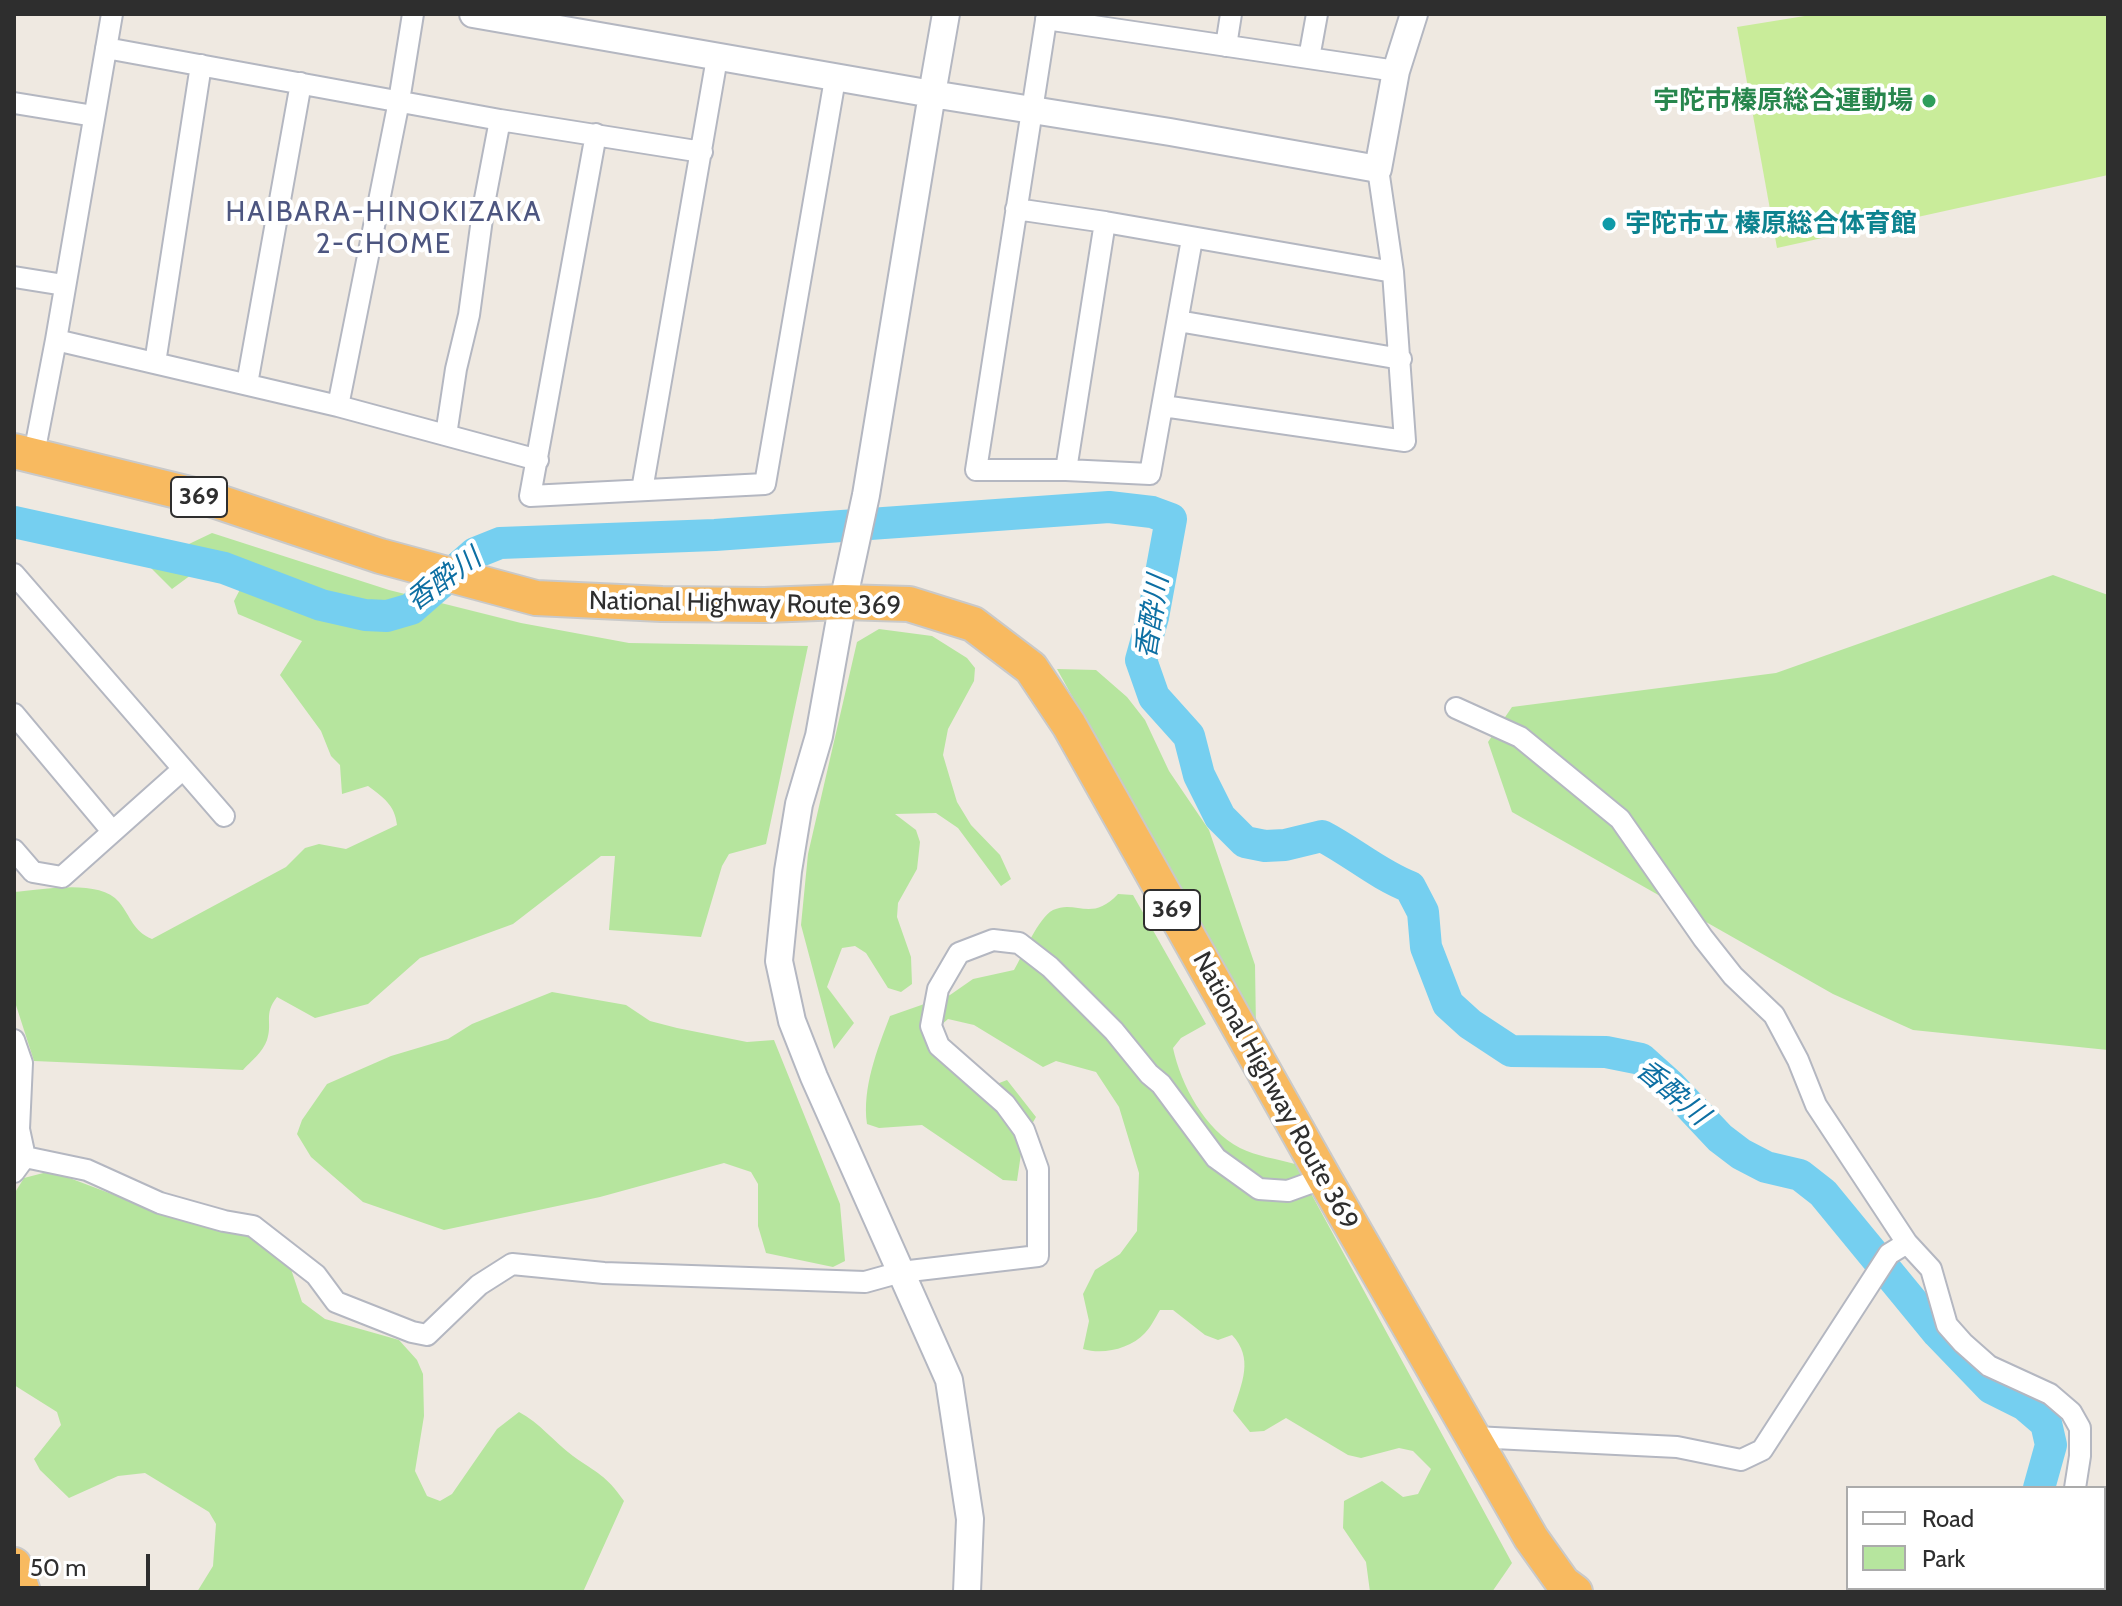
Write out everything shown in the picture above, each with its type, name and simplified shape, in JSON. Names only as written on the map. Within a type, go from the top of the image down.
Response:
[{"type":"highway","name":"National Highway Route 369","points":[[24,452],[210,499],[380,556],[536,598],[677,604],[909,604],[973,624],[1031,668],[1069,725],[1531,1538],[1563,1583],[1575,1592]]},
{"type":"highway","points":[[14,1565],[23,1592]]},
{"type":"street","points":[[24,452],[56,340],[112,14]]},
{"type":"street","points":[[338,406],[399,101],[413,14]]},
{"type":"street","points":[[473,14],[835,79],[1032,109],[1378,169]]},
{"type":"street","points":[[946,14],[866,495],[819,736],[799,804],[788,871],[779,961],[792,1021],[814,1077],[949,1380],[970,1519],[967,1592]]},
{"type":"street","points":[[1226,46],[1231,14]]},
{"type":"street","points":[[1309,58],[1317,14]]},
{"type":"street","points":[[1163,406],[1405,441],[1393,272],[1378,169],[1396,71],[1414,14]]},
{"type":"street","points":[[1192,239],[1150,474],[976,470],[1047,17],[1138,23],[1226,46],[1396,71]]},
{"type":"street","points":[[106,48],[500,120],[702,152]]},
{"type":"street","points":[[642,490],[717,58]]},
{"type":"street","points":[[155,363],[201,65]]},
{"type":"street","points":[[596,134],[530,496],[765,484],[835,79]]},
{"type":"street","points":[[247,384],[301,83]]},
{"type":"street","points":[[14,103],[94,116]]},
{"type":"street","points":[[446,435],[500,120]]},
{"type":"street","points":[[1016,209],[1393,272]]},
{"type":"street","points":[[1066,470],[1105,222]]},
{"type":"street","points":[[14,277],[64,285]]},
{"type":"street","points":[[1178,321],[1401,359]]},
{"type":"street","points":[[56,340],[338,406],[538,460]]},
{"type":"street","points":[[14,574],[224,816]]},
{"type":"street","points":[[1456,708],[1520,737],[1620,819],[1703,938],[1733,976],[1774,1015],[1798,1060],[1816,1105],[1907,1243],[1931,1269],[1947,1325],[1989,1366],[2050,1394],[2071,1412],[2080,1428],[2075,1486]]},
{"type":"street","points":[[14,714],[112,831]]},
{"type":"street","points":[[14,850],[33,872],[62,877],[182,770]]},
{"type":"street","points":[[14,1040],[22,1063],[20,1164],[87,1170],[160,1203],[253,1226],[316,1275],[336,1302],[427,1335],[479,1285],[512,1264],[604,1273],[865,1282],[901,1272],[1038,1256],[1038,1169],[1024,1130],[1005,1104],[939,1046],[931,1026],[938,989],[959,953],[993,940],[1019,943],[1050,967],[1161,1084],[1216,1158],[1259,1189],[1288,1191],[1324,1178]]},
{"type":"street","points":[[1474,1437],[1677,1447],[1741,1460],[1762,1450],[1889,1254],[1907,1243]]},
{"type":"green space","name":"宇陀市榛原総合運動場","points":[[1817,14],[2108,14],[2108,175],[1777,248],[1737,27]]},
{"type":"green space","points":[[212,533],[389,590],[521,623],[629,643],[808,646],[766,844],[729,854],[722,866],[701,937],[609,930],[615,856],[601,856],[513,924],[420,958],[368,1004],[315,1018],[277,997],[270,1009],[269,1034],[265,1044],[243,1070],[34,1061],[14,999],[14,892],[70,887],[98,890],[119,902],[136,928],[152,939],[286,867],[305,848],[319,844],[346,849],[397,825],[391,807],[368,786],[342,794],[340,765],[331,756],[321,731],[280,675],[302,641],[238,614],[234,601],[248,574],[218,555],[172,589],[147,564]]},
{"type":"green space","points":[[2053,575],[2108,595],[2108,1050],[1913,1030],[1833,994],[1512,812],[1488,742],[1512,707],[1776,673]]},
{"type":"green space","points":[[879,629],[932,636],[967,658],[975,668],[974,681],[948,729],[943,755],[957,802],[971,825],[1000,855],[1011,879],[1001,886],[958,828],[936,813],[895,814],[916,830],[920,842],[917,869],[898,903],[897,917],[911,957],[912,984],[901,992],[888,988],[866,953],[855,946],[842,948],[827,987],[854,1023],[834,1049],[801,925],[808,854],[857,642]]},
{"type":"green space","points":[[1057,669],[1096,670],[1127,697],[1145,720],[1169,771],[1209,830],[1255,965],[1256,1028]]},
{"type":"green space","points":[[1118,894],[1133,895],[1206,1024],[1181,1038],[1173,1048],[1188,1091],[1206,1118],[1227,1140],[1240,1148],[1295,1164],[1512,1563],[1492,1592],[1370,1592],[1366,1562],[1343,1528],[1344,1501],[1382,1481],[1403,1497],[1418,1494],[1431,1469],[1413,1451],[1399,1448],[1361,1458],[1348,1455],[1286,1418],[1264,1431],[1250,1432],[1233,1411],[1244,1362],[1239,1344],[1232,1335],[1218,1340],[1205,1335],[1173,1310],[1160,1310],[1147,1331],[1132,1343],[1107,1351],[1083,1349],[1089,1321],[1083,1294],[1095,1270],[1120,1254],[1137,1231],[1139,1173],[1119,1107],[1096,1072],[1056,1061],[1043,1067],[974,1025],[948,1019],[924,1040],[976,1092],[1007,1080],[1036,1117],[1023,1140],[1017,1181],[1003,1180],[922,1125],[879,1128],[867,1124],[869,1083],[890,1016],[950,995],[973,979],[1014,970],[1047,914],[1061,907],[1100,907]]},
{"type":"green space","points":[[552,992],[626,1005],[650,1021],[677,1028],[747,1042],[774,1040],[840,1204],[845,1261],[833,1267],[766,1253],[758,1226],[758,1184],[751,1172],[724,1163],[600,1197],[444,1230],[363,1202],[311,1157],[297,1134],[302,1120],[327,1084],[391,1056],[448,1039],[472,1024]]},
{"type":"green space","points":[[51,1171],[162,1213],[246,1234],[289,1263],[302,1302],[325,1319],[399,1340],[417,1360],[423,1374],[424,1416],[415,1471],[427,1496],[440,1501],[452,1494],[497,1429],[519,1412],[534,1422],[566,1451],[606,1480],[624,1501],[583,1592],[197,1592],[213,1566],[216,1524],[209,1512],[145,1473],[118,1476],[69,1498],[40,1470],[34,1459],[61,1425],[57,1412],[14,1385],[14,1194],[24,1178]]},
{"type":"waterway","name":"香酔川","points":[[14,522],[224,568],[321,605],[365,615],[387,616],[411,609],[475,553],[500,543],[715,535],[1109,507],[1152,512],[1171,519],[1153,617],[1141,660],[1154,697],[1189,736],[1199,775],[1220,817],[1245,842],[1265,846],[1285,845],[1322,836],[1410,887],[1423,912],[1426,947],[1448,1004],[1470,1024],[1511,1051],[1606,1052],[1641,1059],[1720,1138],[1741,1154],[1766,1167],[1800,1175],[1823,1193],[1938,1333],[1991,1388],[2025,1405],[2046,1423],[2051,1445],[2040,1486]]},
{"type":"place","name":"宇陀市榛原総合運動場","points":[[1929,101]]},
{"type":"place","name":"宇陀市立 榛原総合体育館","points":[[1609,224]]},
{"type":"district","name":"HAIBARA-HINOKIZAKA 2-CHOME","points":[[384,229]]}]
